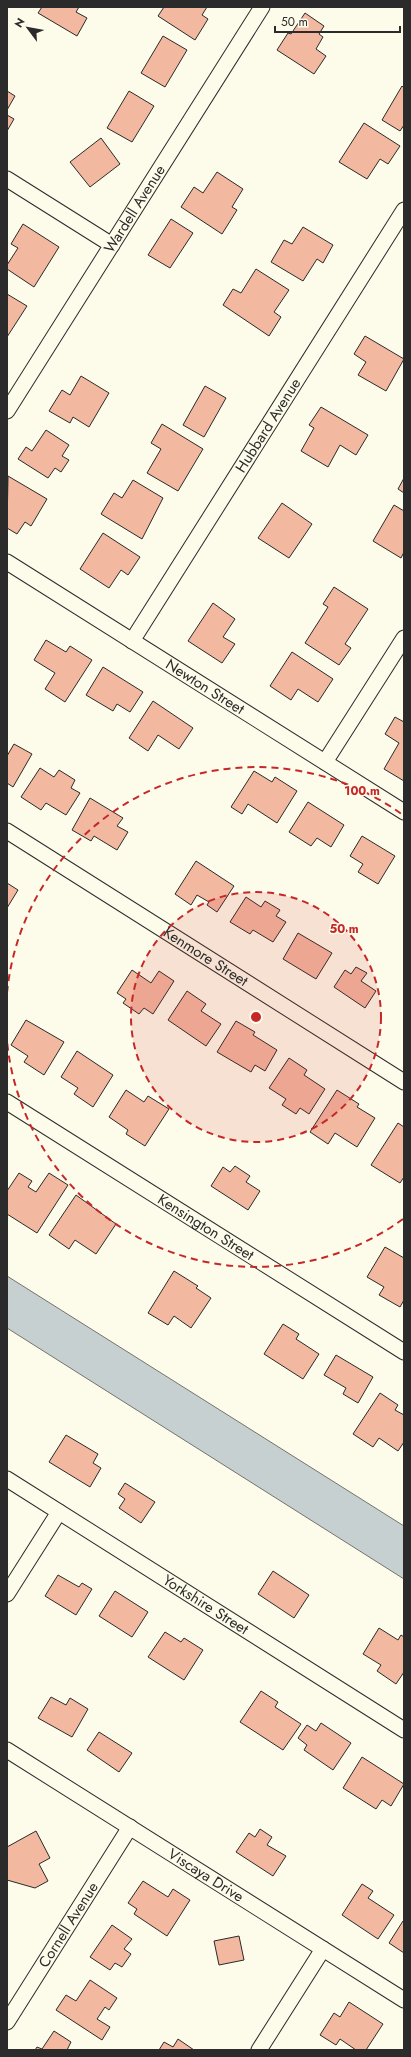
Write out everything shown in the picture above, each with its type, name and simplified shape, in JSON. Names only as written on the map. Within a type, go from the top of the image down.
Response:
[{"type":"street","name":"Wardell Avenue","points":[[7,411],[262,7]]},
{"type":"street","points":[[7,179],[112,245]]},
{"type":"street","name":"Hubbard Avenue","points":[[132,641],[404,210]]},
{"type":"street","name":"Newton Street","points":[[7,562],[404,812]]},
{"type":"street","points":[[325,762],[404,638]]},
{"type":"street","name":"Kenmore Street","points":[[7,831],[404,1082]]},
{"type":"street","name":"Kensington Street","points":[[7,1102],[404,1352]]},
{"type":"street","name":"Yorkshire Street","points":[[7,1480],[404,1730]]},
{"type":"street","points":[[7,1594],[59,1512]]},
{"type":"street","name":"Viscaya Drive","points":[[7,1750],[404,2000]]},
{"type":"street","name":"Cornell Avenue","points":[[7,2022],[130,1827]]},
{"type":"street","points":[[260,2050],[323,1949]]},
{"type":"shaded area","points":[[7,1276],[404,1526],[404,1579],[7,1328]]},
{"type":"building","points":[[42,7],[79,7],[76,12],[87,18],[77,36],[38,13]]},
{"type":"building","points":[[164,7],[207,7],[202,15],[208,19],[195,40],[158,16]]},
{"type":"building","points":[[305,13],[324,26],[319,34],[323,37],[316,49],[326,56],[314,74],[277,50],[288,33],[291,34]]},
{"type":"building","points":[[163,36],[187,50],[165,87],[141,73]]},
{"type":"building","points":[[402,86],[404,88],[404,125],[400,131],[382,120]]},
{"type":"building","points":[[7,91],[15,96],[7,110]]},
{"type":"building","points":[[129,91],[154,106],[132,142],[107,128]]},
{"type":"building","points":[[7,115],[14,119],[7,131]]},
{"type":"building","points":[[364,123],[400,146],[388,164],[380,159],[367,179],[339,162]]},
{"type":"building","points":[[101,138],[120,164],[90,187],[70,162]]},
{"type":"building","points":[[217,172],[243,189],[232,207],[237,210],[222,234],[181,207],[194,187],[203,193]]},
{"type":"building","points":[[171,219],[193,233],[170,268],[148,255]]},
{"type":"building","points":[[23,224],[59,247],[34,287],[7,269],[7,265],[18,248],[11,244]]},
{"type":"building","points":[[303,227],[333,245],[323,263],[317,259],[303,281],[271,262],[284,240],[292,244]]},
{"type":"building","points":[[256,269],[289,290],[274,312],[281,317],[269,336],[223,305],[233,289],[241,293]]},
{"type":"building","points":[[7,294],[27,306],[7,337]]},
{"type":"building","points":[[365,336],[404,359],[386,391],[358,375],[366,362],[354,354]]},
{"type":"building","points":[[81,376],[109,393],[89,427],[73,417],[70,423],[49,411],[62,390],[70,395]]},
{"type":"building","points":[[205,386],[226,398],[204,437],[183,425]]},
{"type":"building","points":[[321,407],[368,435],[356,455],[340,445],[328,467],[301,451],[314,428],[309,425]]},
{"type":"building","points":[[162,424],[203,449],[178,491],[147,473],[161,449],[151,443]]},
{"type":"building","points":[[46,430],[69,445],[62,456],[69,460],[61,472],[55,468],[48,478],[18,459],[26,447],[32,451]]},
{"type":"building","points":[[8,476],[47,499],[31,526],[25,522],[17,534],[7,528]]},
{"type":"building","points":[[404,478],[404,493],[398,489]]},
{"type":"building","points":[[133,480],[163,498],[142,539],[101,514],[114,493],[122,498]]},
{"type":"building","points":[[282,503],[312,524],[289,558],[258,538]]},
{"type":"building","points":[[394,505],[404,511],[404,552],[401,558],[373,541]]},
{"type":"building","points":[[103,533],[140,557],[128,575],[121,570],[109,588],[80,569]]},
{"type":"building","points":[[334,587],[368,609],[345,644],[351,648],[339,665],[305,643],[328,607],[323,604]]},
{"type":"building","points":[[213,603],[235,619],[223,637],[235,644],[222,663],[188,641]]},
{"type":"building","points":[[46,640],[66,652],[70,646],[92,660],[65,702],[45,689],[55,673],[34,660]]},
{"type":"building","points":[[292,652],[333,679],[318,702],[298,689],[291,700],[270,686]]},
{"type":"building","points":[[103,667],[143,692],[130,712],[117,704],[113,711],[86,695]]},
{"type":"building","points":[[153,701],[193,728],[179,749],[158,735],[148,751],[129,738]]},
{"type":"building","points":[[395,717],[404,722],[404,781],[384,769],[399,743],[385,734]]},
{"type":"building","points":[[14,744],[32,754],[13,787],[7,783],[7,756]]},
{"type":"building","points":[[40,768],[54,777],[59,770],[75,780],[71,788],[80,793],[66,815],[46,803],[41,810],[21,797]]},
{"type":"building","points":[[254,771],[272,782],[275,777],[297,791],[277,823],[248,804],[242,814],[231,807]]},
{"type":"building","points":[[90,798],[123,818],[117,826],[128,832],[117,850],[94,836],[91,841],[72,830]]},
{"type":"building","points":[[308,802],[344,825],[331,847],[317,838],[311,846],[289,832]]},
{"type":"building","points":[[362,836],[395,856],[378,884],[358,872],[363,864],[350,856]]},
{"type":"building","points":[[196,861],[234,886],[217,912],[207,905],[209,902],[197,895],[191,905],[175,894]]},
{"type":"building","points":[[7,883],[18,890],[7,908]]},
{"type":"building","points":[[246,897],[261,907],[265,901],[280,910],[276,916],[286,922],[273,942],[253,930],[250,934],[230,922]]},
{"type":"building","points":[[298,933],[332,953],[316,979],[283,959]]},
{"type":"building","points":[[356,967],[367,973],[361,981],[376,991],[365,1008],[334,987],[345,970],[351,974]]},
{"type":"building","points":[[132,970],[151,983],[159,971],[174,981],[153,1014],[144,1008],[139,1014],[123,1003],[126,999],[117,993]]},
{"type":"building","points":[[187,991],[206,1004],[201,1011],[221,1024],[206,1046],[168,1020]]},
{"type":"building","points":[[26,1020],[64,1042],[44,1075],[24,1062],[28,1056],[11,1045]]},
{"type":"building","points":[[236,1021],[255,1032],[253,1035],[277,1050],[265,1071],[255,1065],[251,1072],[217,1052]]},
{"type":"building","points":[[77,1051],[113,1075],[93,1107],[74,1094],[78,1088],[61,1077]]},
{"type":"building","points":[[289,1058],[307,1070],[304,1075],[325,1089],[309,1114],[300,1108],[296,1114],[282,1105],[286,1099],[269,1088]]},
{"type":"building","points":[[126,1090],[144,1102],[148,1096],[169,1109],[145,1146],[126,1134],[128,1130],[109,1117]]},
{"type":"building","points":[[337,1090],[359,1104],[357,1107],[375,1118],[357,1147],[335,1133],[328,1144],[310,1132]]},
{"type":"building","points":[[398,1123],[404,1127],[404,1177],[400,1183],[371,1165]]},
{"type":"building","points":[[235,1166],[250,1176],[246,1182],[260,1191],[248,1210],[211,1186],[223,1167],[230,1172]]},
{"type":"building","points":[[19,1173],[32,1181],[28,1187],[36,1192],[49,1173],[68,1185],[37,1233],[7,1214],[7,1191]]},
{"type":"building","points":[[76,1195],[116,1224],[96,1254],[75,1240],[69,1249],[49,1235]]},
{"type":"building","points":[[385,1247],[404,1258],[404,1300],[400,1307],[379,1295],[384,1287],[367,1277]]},
{"type":"building","points":[[174,1271],[198,1286],[196,1288],[211,1298],[191,1328],[174,1316],[168,1325],[148,1313]]},
{"type":"building","points":[[283,1324],[299,1334],[296,1339],[319,1354],[303,1379],[264,1354]]},
{"type":"building","points":[[336,1355],[373,1377],[358,1403],[343,1394],[346,1388],[324,1375]]},
{"type":"building","points":[[380,1393],[398,1405],[395,1410],[404,1415],[404,1442],[398,1451],[379,1438],[373,1447],[353,1434]]},
{"type":"building","points":[[66,1435],[98,1454],[93,1463],[101,1468],[90,1487],[49,1462]]},
{"type":"building","points":[[125,1483],[155,1502],[141,1523],[119,1508],[125,1499],[118,1494]]},
{"type":"building","points":[[273,1571],[309,1595],[294,1618],[258,1594]]},
{"type":"building","points":[[58,1575],[79,1587],[82,1583],[92,1589],[76,1615],[45,1596]]},
{"type":"building","points":[[115,1591],[148,1612],[132,1637],[99,1616]]},
{"type":"building","points":[[379,1628],[398,1640],[401,1635],[404,1637],[404,1672],[396,1684],[377,1671],[381,1665],[363,1654]]},
{"type":"building","points":[[165,1632],[181,1642],[184,1638],[203,1650],[184,1680],[148,1657]]},
{"type":"building","points":[[261,1691],[278,1702],[275,1707],[301,1724],[283,1750],[240,1722]]},
{"type":"building","points":[[51,1697],[66,1705],[70,1698],[88,1709],[72,1737],[38,1718]]},
{"type":"building","points":[[321,1723],[351,1743],[333,1770],[304,1750],[307,1745],[298,1738],[307,1725],[316,1731]]},
{"type":"building","points":[[99,1732],[132,1753],[119,1772],[87,1750]]},
{"type":"building","points":[[362,1757],[404,1784],[391,1806],[382,1800],[376,1809],[343,1788]]},
{"type":"building","points":[[260,1829],[272,1837],[267,1845],[286,1856],[273,1876],[236,1852],[249,1833],[255,1837]]},
{"type":"building","points":[[36,1831],[50,1858],[39,1864],[48,1881],[35,1888],[7,1880],[7,1847]]},
{"type":"building","points":[[143,1881],[168,1897],[173,1889],[190,1900],[167,1936],[134,1914],[137,1909],[128,1903]]},
{"type":"building","points":[[362,1884],[373,1891],[368,1898],[394,1915],[378,1939],[342,1915]]},
{"type":"building","points":[[403,1921],[404,1922],[404,1953],[389,1943]]},
{"type":"building","points":[[112,1925],[132,1939],[124,1949],[131,1954],[122,1967],[115,1963],[110,1970],[90,1957]]},
{"type":"building","points":[[239,1936],[244,1960],[219,1965],[214,1941]]},
{"type":"building","points":[[90,1980],[117,1998],[109,2010],[105,2007],[97,2019],[110,2027],[102,2040],[56,2010],[66,1995],[76,2001]]},
{"type":"building","points":[[349,2002],[383,2024],[366,2050],[356,2050],[340,2039],[336,2045],[320,2035],[334,2013],[340,2017]]},
{"type":"building","points":[[54,2031],[71,2042],[67,2050],[35,2050],[37,2047],[42,2049]]},
{"type":"building","points":[[178,2039],[194,2050],[159,2050],[164,2042],[173,2047]]}]
